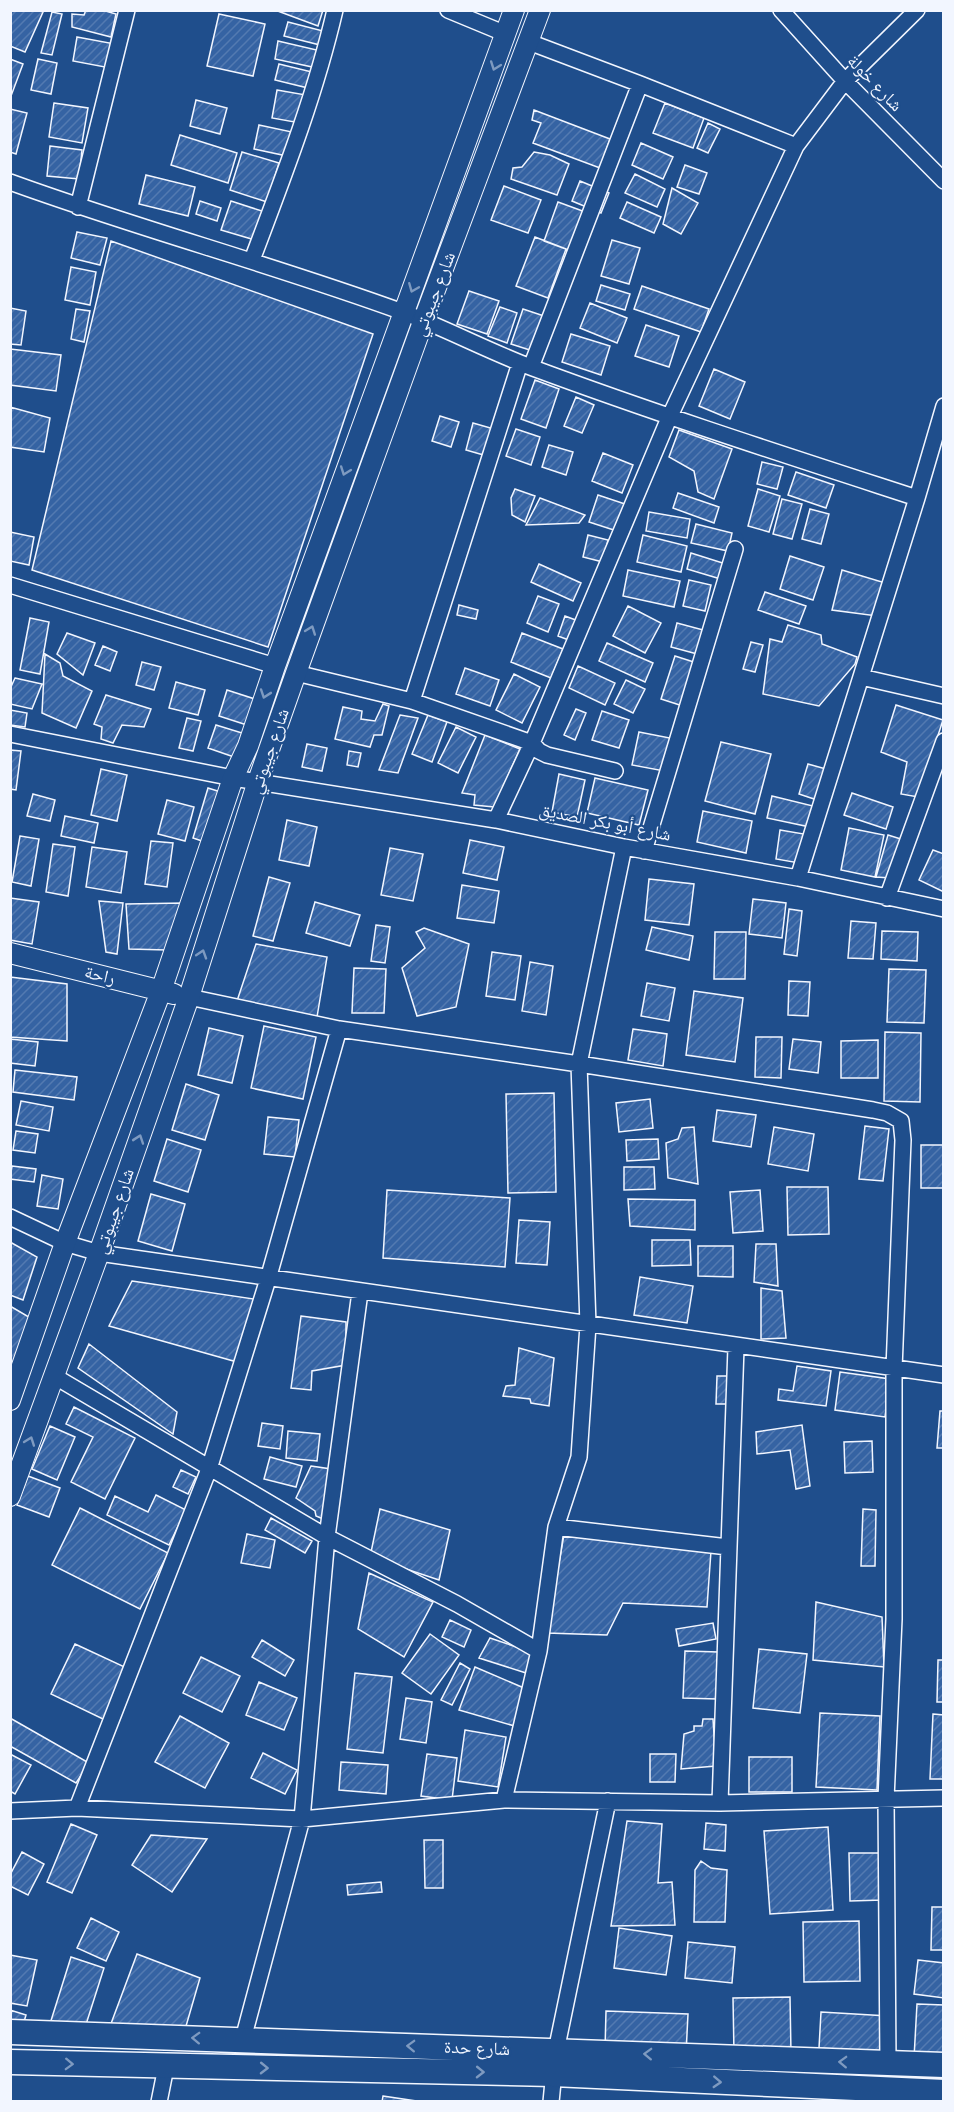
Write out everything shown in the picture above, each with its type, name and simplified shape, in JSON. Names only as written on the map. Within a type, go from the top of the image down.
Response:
[{"type":"main road","name":"شارع حدة","points":[[10,2032],[243,2039],[944,2092]]},
{"type":"main road","name":"شارع حدة","points":[[10,2062],[166,2067],[554,2062],[944,2065]]},
{"type":"street","points":[[78,207],[127,10]]},
{"type":"street","points":[[252,260],[297,140],[326,50],[335,10]]},
{"type":"street","points":[[448,10],[796,146]]},
{"type":"street","name":"شارع جيبوتي","points":[[10,1400],[65,1243],[161,991],[232,778],[248,746],[514,10]]},
{"type":"street","name":"شارع جيبوتي","points":[[10,1496],[189,997],[258,781],[296,673],[423,322],[540,10]]},
{"type":"street","name":"شارع خولة","points":[[781,10],[845,81],[944,182]]},
{"type":"street","points":[[496,820],[532,743],[669,418],[796,146],[845,81],[918,10]]},
{"type":"street","points":[[412,701],[525,365],[640,84]]},
{"type":"street","points":[[10,182],[78,207],[252,260],[403,312],[525,365],[669,418],[917,498]]},
{"type":"street","points":[[422,263],[442,272]]},
{"type":"street","points":[[798,878],[944,406]]},
{"type":"street","points":[[644,851],[735,549]]},
{"type":"street","points":[[10,585],[275,666]]},
{"type":"street","points":[[296,673],[412,701],[532,743],[539,751],[548,755],[615,771]]},
{"type":"street","points":[[861,677],[944,696]]},
{"type":"street","name":"شارع أبو بكر الصديق","points":[[10,734],[232,778],[496,820],[644,851],[798,878],[944,909]]},
{"type":"street","points":[[887,898],[944,741]]},
{"type":"street","points":[[504,1800],[539,1651],[556,1527],[579,1457],[588,1325],[579,1064],[624,847]]},
{"type":"street","name":"راحة","points":[[10,953],[189,997]]},
{"type":"street","points":[[189,997],[339,1029],[873,1110],[887,1113],[901,1121],[903,1140],[894,1369],[894,1619],[886,1799],[888,2063]]},
{"type":"street","points":[[77,1808],[209,1469],[268,1279],[339,1029]]},
{"type":"street","points":[[10,1217],[65,1243],[99,1253],[736,1347],[944,1375]]},
{"type":"street","points":[[243,2039],[302,1820],[327,1537],[360,1292]]},
{"type":"street","points":[[720,1803],[736,1347]]},
{"type":"street","points":[[54,1376],[327,1537],[457,1604],[539,1651]]},
{"type":"street","points":[[556,1527],[728,1547]]},
{"type":"street","points":[[10,1811],[77,1808],[302,1820],[504,1800],[720,1803],[944,1798]]},
{"type":"street","points":[[551,2102],[554,2062],[608,1801]]},
{"type":"street","points":[[159,2102],[166,2067]]},
{"type":"building","points":[[10,10],[43,12],[25,52],[10,46]]},
{"type":"building","points":[[86,10],[102,10],[116,14],[111,37],[72,27],[72,14],[84,15]]},
{"type":"building","points":[[275,10],[323,10],[318,26]]},
{"type":"building","points":[[52,12],[62,14],[52,55],[41,53]]},
{"type":"building","points":[[219,14],[265,24],[253,76],[207,66]]},
{"type":"building","points":[[288,22],[323,31],[320,45],[284,36]]},
{"type":"building","points":[[77,37],[115,44],[110,68],[73,61]]},
{"type":"building","points":[[278,41],[321,51],[317,68],[275,59]]},
{"type":"building","points":[[10,59],[23,64],[11,96],[10,95]]},
{"type":"building","points":[[38,59],[57,63],[51,94],[31,90]]},
{"type":"building","points":[[279,64],[312,72],[308,88],[275,80]]},
{"type":"building","points":[[277,90],[306,95],[300,123],[272,118]]},
{"type":"building","points":[[196,100],[227,108],[220,134],[190,126]]},
{"type":"building","points":[[54,103],[88,108],[82,143],[49,137]]},
{"type":"building","points":[[665,103],[704,118],[693,148],[653,133]]},
{"type":"building","points":[[10,109],[27,113],[16,154],[10,152]]},
{"type":"building","points":[[534,110],[610,139],[600,168],[533,143],[541,123],[532,120]]},
{"type":"building","points":[[708,123],[720,129],[708,153],[697,148]]},
{"type":"building","points":[[259,125],[292,132],[287,156],[254,149]]},
{"type":"building","points":[[180,135],[237,153],[228,183],[171,165]]},
{"type":"building","points":[[641,143],[673,157],[663,179],[632,165]]},
{"type":"building","points":[[50,146],[82,150],[79,179],[47,176]]},
{"type":"building","points":[[242,152],[279,163],[267,202],[230,190]]},
{"type":"building","points":[[534,152],[550,155],[569,164],[557,195],[511,179],[513,168],[522,167]]},
{"type":"building","points":[[685,165],[707,173],[699,194],[677,187]]},
{"type":"building","points":[[635,174],[665,189],[657,207],[625,193]]},
{"type":"building","points":[[146,175],[195,187],[188,216],[139,204]]},
{"type":"building","points":[[580,181],[609,193],[601,213],[572,201]]},
{"type":"building","points":[[504,186],[541,200],[528,233],[491,220]]},
{"type":"building","points":[[672,188],[698,203],[681,234],[663,224]]},
{"type":"building","points":[[200,201],[221,208],[217,221],[196,214]]},
{"type":"building","points":[[231,201],[265,212],[255,240],[221,230]]},
{"type":"building","points":[[558,202],[588,213],[574,252],[544,241]]},
{"type":"building","points":[[627,202],[661,217],[654,233],[620,218]]},
{"type":"building","points":[[77,232],[107,238],[100,265],[71,258]]},
{"type":"building","points":[[535,237],[566,249],[548,298],[516,286]]},
{"type":"building","points":[[612,240],[640,248],[629,284],[601,276]]},
{"type":"building","points":[[111,241],[373,334],[268,647],[32,570]]},
{"type":"building","points":[[71,267],[96,272],[90,305],[65,300]]},
{"type":"building","points":[[601,285],[630,294],[625,310],[596,301]]},
{"type":"building","points":[[642,286],[709,309],[701,332],[634,309]]},
{"type":"building","points":[[469,291],[499,301],[487,334],[457,324]]},
{"type":"building","points":[[590,303],[627,318],[617,343],[580,328]]},
{"type":"building","points":[[500,307],[517,313],[507,343],[488,336]]},
{"type":"building","points":[[10,308],[26,311],[21,345],[10,344]]},
{"type":"building","points":[[76,309],[90,311],[84,342],[71,339]]},
{"type":"building","points":[[523,309],[547,317],[536,352],[511,344]]},
{"type":"building","points":[[646,325],[679,336],[669,367],[635,356]]},
{"type":"building","points":[[571,334],[610,346],[601,375],[562,362]]},
{"type":"building","points":[[10,349],[61,355],[56,391],[10,385]]},
{"type":"building","points":[[714,369],[745,382],[730,419],[699,406]]},
{"type":"building","points":[[535,380],[559,389],[546,428],[521,419]]},
{"type":"building","points":[[576,397],[594,405],[582,433],[564,426]]},
{"type":"building","points":[[10,407],[50,418],[44,452],[10,447]]},
{"type":"building","points":[[440,416],[459,422],[451,447],[432,441]]},
{"type":"building","points":[[473,423],[494,429],[487,456],[466,450]]},
{"type":"building","points":[[516,429],[540,437],[531,465],[506,456]]},
{"type":"building","points":[[679,430],[732,449],[714,499],[698,492],[694,471],[669,457]]},
{"type":"building","points":[[549,445],[573,452],[566,475],[542,467]]},
{"type":"building","points":[[603,453],[633,465],[622,493],[592,481]]},
{"type":"building","points":[[762,462],[783,467],[777,489],[757,484]]},
{"type":"building","points":[[796,472],[834,485],[826,508],[788,495]]},
{"type":"building","points":[[515,489],[535,496],[525,522],[512,515],[511,498]]},
{"type":"building","points":[[758,489],[780,496],[769,532],[748,526]]},
{"type":"building","points":[[678,493],[719,507],[714,523],[673,508]]},
{"type":"building","points":[[598,495],[628,505],[620,532],[589,522]]},
{"type":"building","points":[[540,498],[585,515],[579,523],[526,525]]},
{"type":"building","points":[[782,499],[802,504],[792,539],[773,534]]},
{"type":"building","points":[[810,509],[829,514],[821,544],[802,539]]},
{"type":"building","points":[[649,512],[690,519],[687,538],[646,531]]},
{"type":"building","points":[[696,524],[732,533],[728,551],[691,543]]},
{"type":"building","points":[[10,532],[34,537],[29,565],[10,561]]},
{"type":"building","points":[[588,535],[608,540],[603,562],[583,557]]},
{"type":"building","points":[[643,535],[687,546],[681,572],[637,562]]},
{"type":"building","points":[[691,553],[729,565],[724,580],[687,569]]},
{"type":"building","points":[[790,556],[824,567],[813,600],[780,589]]},
{"type":"building","points":[[539,564],[581,583],[573,601],[531,582]]},
{"type":"building","points":[[628,570],[680,581],[674,607],[623,596]]},
{"type":"building","points":[[842,570],[882,582],[877,616],[832,610]]},
{"type":"building","points":[[689,580],[711,585],[705,611],[683,606]]},
{"type":"building","points":[[765,592],[806,606],[799,624],[758,610]]},
{"type":"building","points":[[538,596],[559,604],[548,632],[527,623]]},
{"type":"building","points":[[459,605],[478,610],[476,619],[457,615]]},
{"type":"building","points":[[628,606],[661,623],[645,653],[613,636]]},
{"type":"building","points":[[565,616],[581,622],[574,642],[558,636]]},
{"type":"building","points":[[30,618],[49,622],[40,674],[20,670]]},
{"type":"building","points":[[677,623],[707,631],[701,655],[671,647]]},
{"type":"building","points":[[788,625],[821,635],[822,644],[857,657],[855,664],[819,706],[763,694],[770,639],[782,642]]},
{"type":"building","points":[[67,633],[95,643],[83,675],[57,654]]},
{"type":"building","points":[[522,633],[563,649],[551,678],[511,662]]},
{"type":"building","points":[[751,642],[763,645],[755,672],[743,669]]},
{"type":"building","points":[[607,643],[653,663],[645,682],[599,661]]},
{"type":"building","points":[[103,646],[117,652],[110,671],[95,665]]},
{"type":"building","points":[[45,654],[60,663],[63,676],[92,691],[76,728],[42,713]]},
{"type":"building","points":[[675,656],[700,664],[686,707],[661,699]]},
{"type":"building","points":[[142,662],[161,667],[154,690],[136,685]]},
{"type":"building","points":[[578,666],[615,683],[605,705],[569,688]]},
{"type":"building","points":[[465,668],[499,680],[490,706],[456,694]]},
{"type":"building","points":[[514,674],[540,687],[522,723],[496,710]]},
{"type":"building","points":[[15,678],[42,684],[32,709],[10,704],[10,689]]},
{"type":"building","points":[[626,680],[645,689],[633,713],[614,704]]},
{"type":"building","points":[[176,682],[205,690],[198,715],[169,708]]},
{"type":"building","points":[[227,690],[258,700],[250,726],[219,716]]},
{"type":"building","points":[[106,695],[151,709],[144,727],[122,725],[113,743],[101,739],[102,727],[94,724]]},
{"type":"building","points":[[383,704],[389,706],[382,735],[374,735],[370,747],[335,739],[343,707],[362,711],[361,719],[375,721]]},
{"type":"building","points":[[896,705],[943,720],[918,797],[901,794],[907,762],[881,752]]},
{"type":"building","points":[[576,709],[586,713],[575,740],[564,735]]},
{"type":"building","points":[[10,710],[27,713],[25,727],[10,725]]},
{"type":"building","points":[[602,711],[629,720],[619,748],[592,740]]},
{"type":"building","points":[[400,715],[418,718],[398,773],[379,770]]},
{"type":"building","points":[[428,715],[447,722],[432,762],[412,754]]},
{"type":"building","points":[[187,718],[201,721],[193,751],[179,748]]},
{"type":"building","points":[[216,725],[242,733],[234,757],[208,748]]},
{"type":"building","points":[[456,727],[476,737],[458,773],[438,763]]},
{"type":"building","points":[[639,732],[675,739],[664,771],[632,765]]},
{"type":"building","points":[[485,735],[520,749],[494,807],[474,805],[475,795],[462,793]]},
{"type":"building","points":[[721,742],[771,754],[755,814],[705,801]]},
{"type":"building","points":[[307,744],[327,748],[322,771],[302,767]]},
{"type":"building","points":[[10,750],[21,751],[16,790],[10,789]]},
{"type":"building","points":[[349,751],[361,753],[358,767],[347,765]]},
{"type":"building","points":[[808,764],[826,769],[817,800],[799,794]]},
{"type":"building","points":[[101,769],[127,775],[117,821],[91,815]]},
{"type":"building","points":[[559,774],[585,780],[577,817],[552,812]]},
{"type":"building","points":[[595,778],[648,790],[639,825],[587,813]]},
{"type":"building","points":[[208,788],[224,793],[208,843],[193,838]]},
{"type":"building","points":[[852,793],[893,807],[886,829],[844,815]]},
{"type":"building","points":[[33,794],[55,800],[50,821],[27,816]]},
{"type":"building","points":[[772,796],[813,806],[810,827],[767,818]]},
{"type":"building","points":[[167,800],[194,807],[185,841],[158,834]]},
{"type":"building","points":[[703,811],[752,821],[746,853],[697,842]]},
{"type":"building","points":[[65,816],[98,823],[94,843],[61,836]]},
{"type":"building","points":[[287,820],[317,827],[309,866],[279,860]]},
{"type":"building","points":[[849,828],[884,835],[875,877],[841,870]]},
{"type":"building","points":[[780,830],[804,834],[799,863],[776,859]]},
{"type":"building","points":[[888,835],[904,840],[891,878],[876,877]]},
{"type":"building","points":[[20,836],[39,839],[31,886],[12,882]]},
{"type":"building","points":[[470,840],[504,847],[497,880],[463,873]]},
{"type":"building","points":[[151,841],[173,843],[167,887],[145,884]]},
{"type":"building","points":[[53,844],[75,847],[68,896],[46,892]]},
{"type":"building","points":[[92,847],[127,852],[121,893],[86,887]]},
{"type":"building","points":[[390,848],[423,854],[413,901],[381,895]]},
{"type":"building","points":[[933,850],[944,854],[944,892],[919,880]]},
{"type":"building","points":[[269,877],[290,883],[273,941],[253,936]]},
{"type":"building","points":[[649,879],[694,884],[689,925],[645,920]]},
{"type":"building","points":[[462,885],[499,891],[494,923],[457,918]]},
{"type":"building","points":[[10,898],[39,902],[32,944],[10,940]]},
{"type":"building","points":[[753,899],[786,903],[782,938],[749,934]]},
{"type":"building","points":[[99,901],[123,903],[117,954],[106,952]]},
{"type":"building","points":[[315,902],[360,915],[350,946],[306,933]]},
{"type":"building","points":[[183,903],[167,950],[129,949],[126,904]]},
{"type":"building","points":[[789,909],[802,911],[797,956],[784,954]]},
{"type":"building","points":[[851,921],[876,923],[873,959],[848,958]]},
{"type":"building","points":[[376,925],[390,927],[385,963],[371,961]]},
{"type":"building","points":[[652,927],[693,936],[689,960],[646,950]]},
{"type":"building","points":[[424,928],[469,944],[456,1007],[417,1016],[402,968],[425,948],[416,932]]},
{"type":"building","points":[[882,931],[918,932],[917,961],[881,959]]},
{"type":"building","points":[[715,932],[746,932],[745,979],[714,979]]},
{"type":"building","points":[[256,944],[327,957],[317,1017],[236,1004]]},
{"type":"building","points":[[492,952],[521,956],[515,1000],[486,996]]},
{"type":"building","points":[[530,962],[553,966],[546,1015],[522,1011]]},
{"type":"building","points":[[354,968],[386,969],[384,1013],[352,1013]]},
{"type":"building","points":[[889,969],[926,970],[924,1023],[887,1022]]},
{"type":"building","points":[[10,977],[67,984],[67,1041],[10,1037]]},
{"type":"building","points":[[789,981],[810,982],[808,1016],[788,1015]]},
{"type":"building","points":[[647,983],[675,988],[669,1021],[641,1016]]},
{"type":"building","points":[[694,991],[743,998],[735,1062],[686,1055]]},
{"type":"building","points":[[264,1026],[316,1037],[303,1099],[251,1088]]},
{"type":"building","points":[[209,1028],[243,1036],[232,1083],[198,1075]]},
{"type":"building","points":[[633,1029],[667,1034],[663,1066],[628,1060]]},
{"type":"building","points":[[885,1032],[921,1033],[920,1102],[884,1101]]},
{"type":"building","points":[[756,1037],[782,1037],[781,1078],[755,1077]]},
{"type":"building","points":[[10,1039],[38,1042],[35,1066],[10,1063]]},
{"type":"building","points":[[793,1039],[821,1042],[818,1073],[789,1069]]},
{"type":"building","points":[[878,1040],[878,1078],[841,1078],[841,1041]]},
{"type":"building","points":[[15,1070],[77,1077],[74,1100],[13,1092]]},
{"type":"building","points":[[186,1084],[219,1095],[205,1140],[172,1130]]},
{"type":"building","points":[[554,1093],[556,1192],[508,1193],[506,1094]]},
{"type":"building","points":[[650,1099],[653,1128],[619,1132],[616,1103]]},
{"type":"building","points":[[21,1101],[53,1107],[49,1131],[16,1125]]},
{"type":"building","points":[[717,1110],[756,1115],[751,1147],[713,1141]]},
{"type":"building","points":[[268,1117],[299,1120],[295,1157],[264,1154]]},
{"type":"building","points":[[865,1126],[889,1129],[883,1181],[859,1179]]},
{"type":"building","points":[[694,1127],[698,1184],[668,1178],[666,1143],[678,1139],[682,1128]]},
{"type":"building","points":[[774,1127],[814,1134],[808,1171],[768,1164]]},
{"type":"building","points":[[16,1131],[38,1134],[35,1153],[13,1150]]},
{"type":"building","points":[[167,1139],[201,1150],[188,1192],[154,1181]]},
{"type":"building","points":[[658,1139],[659,1159],[627,1161],[626,1140]]},
{"type":"building","points":[[921,1145],[944,1145],[944,1188],[921,1188]]},
{"type":"building","points":[[12,1166],[36,1169],[34,1182],[10,1179]]},
{"type":"building","points":[[624,1167],[654,1167],[655,1189],[624,1190]]},
{"type":"building","points":[[42,1175],[63,1179],[58,1209],[37,1206]]},
{"type":"building","points":[[787,1187],[828,1187],[829,1234],[788,1235]]},
{"type":"building","points":[[387,1190],[510,1198],[505,1267],[383,1258]]},
{"type":"building","points":[[760,1190],[763,1231],[733,1233],[730,1192]]},
{"type":"building","points":[[151,1194],[185,1204],[172,1251],[138,1241]]},
{"type":"building","points":[[628,1199],[695,1200],[695,1230],[630,1226]]},
{"type":"building","points":[[519,1220],[550,1222],[547,1265],[516,1263]]},
{"type":"building","points":[[652,1240],[690,1240],[691,1265],[652,1266]]},
{"type":"building","points":[[10,1242],[37,1257],[23,1300],[10,1295]]},
{"type":"building","points":[[756,1244],[776,1244],[778,1286],[754,1282]]},
{"type":"building","points":[[698,1246],[733,1246],[733,1277],[698,1276]]},
{"type":"building","points":[[640,1277],[693,1286],[687,1323],[634,1315]]},
{"type":"building","points":[[132,1281],[254,1299],[237,1362],[109,1326]]},
{"type":"building","points":[[761,1288],[782,1291],[786,1338],[761,1339]]},
{"type":"building","points":[[10,1306],[34,1320],[10,1371]]},
{"type":"building","points":[[301,1316],[346,1322],[346,1365],[312,1371],[311,1390],[291,1388]]},
{"type":"building","points":[[89,1344],[177,1412],[173,1434],[78,1368]]},
{"type":"building","points":[[519,1348],[554,1358],[549,1406],[531,1403],[530,1399],[503,1396],[506,1386],[515,1385]]},
{"type":"building","points":[[797,1366],[831,1371],[826,1406],[778,1400],[779,1389],[793,1391]]},
{"type":"building","points":[[840,1372],[890,1379],[885,1417],[835,1410]]},
{"type":"building","points":[[717,1376],[729,1376],[729,1404],[716,1404]]},
{"type":"building","points":[[74,1407],[135,1438],[105,1499],[71,1482],[93,1437],[66,1424]]},
{"type":"building","points":[[940,1411],[944,1411],[944,1448],[937,1448]]},
{"type":"building","points":[[262,1423],[283,1426],[280,1449],[258,1446]]},
{"type":"building","points":[[802,1425],[810,1486],[796,1489],[790,1450],[757,1454],[756,1432]]},
{"type":"building","points":[[50,1426],[75,1437],[57,1480],[32,1469]]},
{"type":"building","points":[[288,1431],[320,1434],[317,1461],[286,1458]]},
{"type":"building","points":[[872,1441],[873,1472],[845,1473],[844,1442]]},
{"type":"building","points":[[270,1457],[302,1466],[296,1487],[264,1479]]},
{"type":"building","points":[[311,1466],[331,1469],[323,1519],[316,1516],[315,1511],[296,1498]]},
{"type":"building","points":[[181,1470],[196,1477],[188,1494],[173,1487]]},
{"type":"building","points":[[28,1476],[60,1488],[49,1517],[17,1505]]},
{"type":"building","points":[[156,1495],[186,1510],[169,1545],[107,1515],[115,1496],[148,1512]]},
{"type":"building","points":[[80,1508],[168,1553],[140,1609],[52,1565]]},
{"type":"building","points":[[380,1509],[450,1530],[439,1580],[370,1557]]},
{"type":"building","points":[[863,1509],[876,1510],[875,1566],[861,1566]]},
{"type":"building","points":[[271,1518],[312,1541],[305,1553],[265,1530]]},
{"type":"building","points":[[247,1534],[275,1540],[270,1568],[241,1563]]},
{"type":"building","points":[[564,1534],[711,1551],[707,1607],[623,1603],[607,1635],[547,1633]]},
{"type":"building","points":[[369,1573],[433,1602],[404,1657],[358,1629]]},
{"type":"building","points":[[816,1602],[882,1617],[884,1667],[813,1660]]},
{"type":"building","points":[[450,1620],[471,1630],[464,1647],[442,1637]]},
{"type":"building","points":[[713,1623],[716,1639],[679,1646],[676,1629]]},
{"type":"building","points":[[430,1634],[459,1655],[431,1694],[402,1673]]},
{"type":"building","points":[[490,1638],[531,1652],[526,1673],[479,1658]]},
{"type":"building","points":[[262,1640],[294,1660],[285,1676],[252,1657]]},
{"type":"building","points":[[75,1644],[129,1669],[105,1720],[51,1694]]},
{"type":"building","points":[[759,1649],[807,1654],[800,1713],[753,1708]]},
{"type":"building","points":[[685,1651],[719,1652],[717,1699],[683,1698]]},
{"type":"building","points":[[201,1657],[240,1676],[222,1712],[183,1693]]},
{"type":"building","points":[[938,1660],[944,1660],[944,1702],[937,1702]]},
{"type":"building","points":[[460,1663],[470,1669],[452,1705],[441,1700]]},
{"type":"building","points":[[475,1667],[524,1688],[518,1727],[459,1710]]},
{"type":"building","points":[[355,1673],[392,1677],[383,1753],[347,1749]]},
{"type":"building","points":[[259,1682],[297,1698],[284,1730],[246,1715]]},
{"type":"building","points":[[406,1698],[432,1702],[426,1743],[400,1739]]},
{"type":"building","points":[[820,1713],[880,1716],[877,1790],[816,1787]]},
{"type":"building","points":[[933,1714],[944,1715],[944,1779],[930,1779]]},
{"type":"building","points":[[180,1716],[229,1743],[205,1788],[155,1762]]},
{"type":"building","points":[[10,1718],[89,1763],[76,1783],[10,1746]]},
{"type":"building","points":[[703,1719],[713,1719],[716,1766],[681,1769],[684,1734],[694,1731],[694,1726],[702,1726]]},
{"type":"building","points":[[465,1730],[506,1737],[498,1787],[458,1781]]},
{"type":"building","points":[[263,1753],[297,1770],[285,1794],[251,1778]]},
{"type":"building","points":[[10,1754],[31,1765],[15,1794],[10,1791]]},
{"type":"building","points":[[427,1754],[457,1758],[452,1800],[421,1796]]},
{"type":"building","points":[[650,1754],[676,1754],[675,1782],[650,1782]]},
{"type":"building","points":[[749,1757],[792,1757],[792,1792],[749,1792]]},
{"type":"building","points":[[341,1762],[388,1765],[386,1794],[339,1790]]},
{"type":"building","points":[[627,1821],[662,1824],[658,1883],[672,1882],[675,1925],[611,1926]]},
{"type":"building","points":[[706,1823],[726,1825],[725,1851],[704,1849]]},
{"type":"building","points":[[71,1824],[97,1835],[72,1893],[47,1882]]},
{"type":"building","points":[[828,1827],[833,1910],[770,1914],[764,1831]]},
{"type":"building","points":[[151,1835],[207,1839],[172,1892],[132,1865]]},
{"type":"building","points":[[424,1840],[443,1840],[443,1888],[425,1888]]},
{"type":"building","points":[[22,1852],[44,1864],[28,1895],[10,1886],[10,1875]]},
{"type":"building","points":[[849,1853],[882,1853],[883,1900],[850,1901]]},
{"type":"building","points":[[701,1861],[711,1868],[727,1870],[725,1922],[694,1922],[695,1870]]},
{"type":"building","points":[[381,1882],[382,1892],[348,1895],[347,1885]]},
{"type":"building","points":[[932,1907],[944,1907],[944,1950],[931,1950]]},
{"type":"building","points":[[91,1918],[119,1932],[106,1961],[77,1948]]},
{"type":"building","points":[[859,1921],[860,1981],[804,1982],[803,1922]]},
{"type":"building","points":[[619,1928],[672,1936],[666,1975],[614,1968]]},
{"type":"building","points":[[688,1942],[735,1947],[732,1983],[685,1978]]},
{"type":"building","points":[[137,1954],[200,1978],[184,2033],[106,2037]]},
{"type":"building","points":[[10,1955],[37,1960],[27,2006],[10,2003]]},
{"type":"building","points":[[71,1957],[104,1968],[82,2037],[49,2027]]},
{"type":"building","points":[[918,1960],[944,1963],[944,1998],[914,1994]]},
{"type":"building","points":[[790,1997],[791,2053],[734,2054],[733,1998]]},
{"type":"building","points":[[917,2004],[944,2005],[944,2060],[914,2058]]},
{"type":"building","points":[[10,2010],[26,2015],[19,2039],[10,2037]]},
{"type":"building","points":[[606,2011],[688,2014],[686,2054],[605,2050]]},
{"type":"building","points":[[821,2012],[888,2016],[887,2052],[819,2048]]},
{"type":"building","points":[[383,2096],[416,2101],[416,2102],[382,2102]]}]
